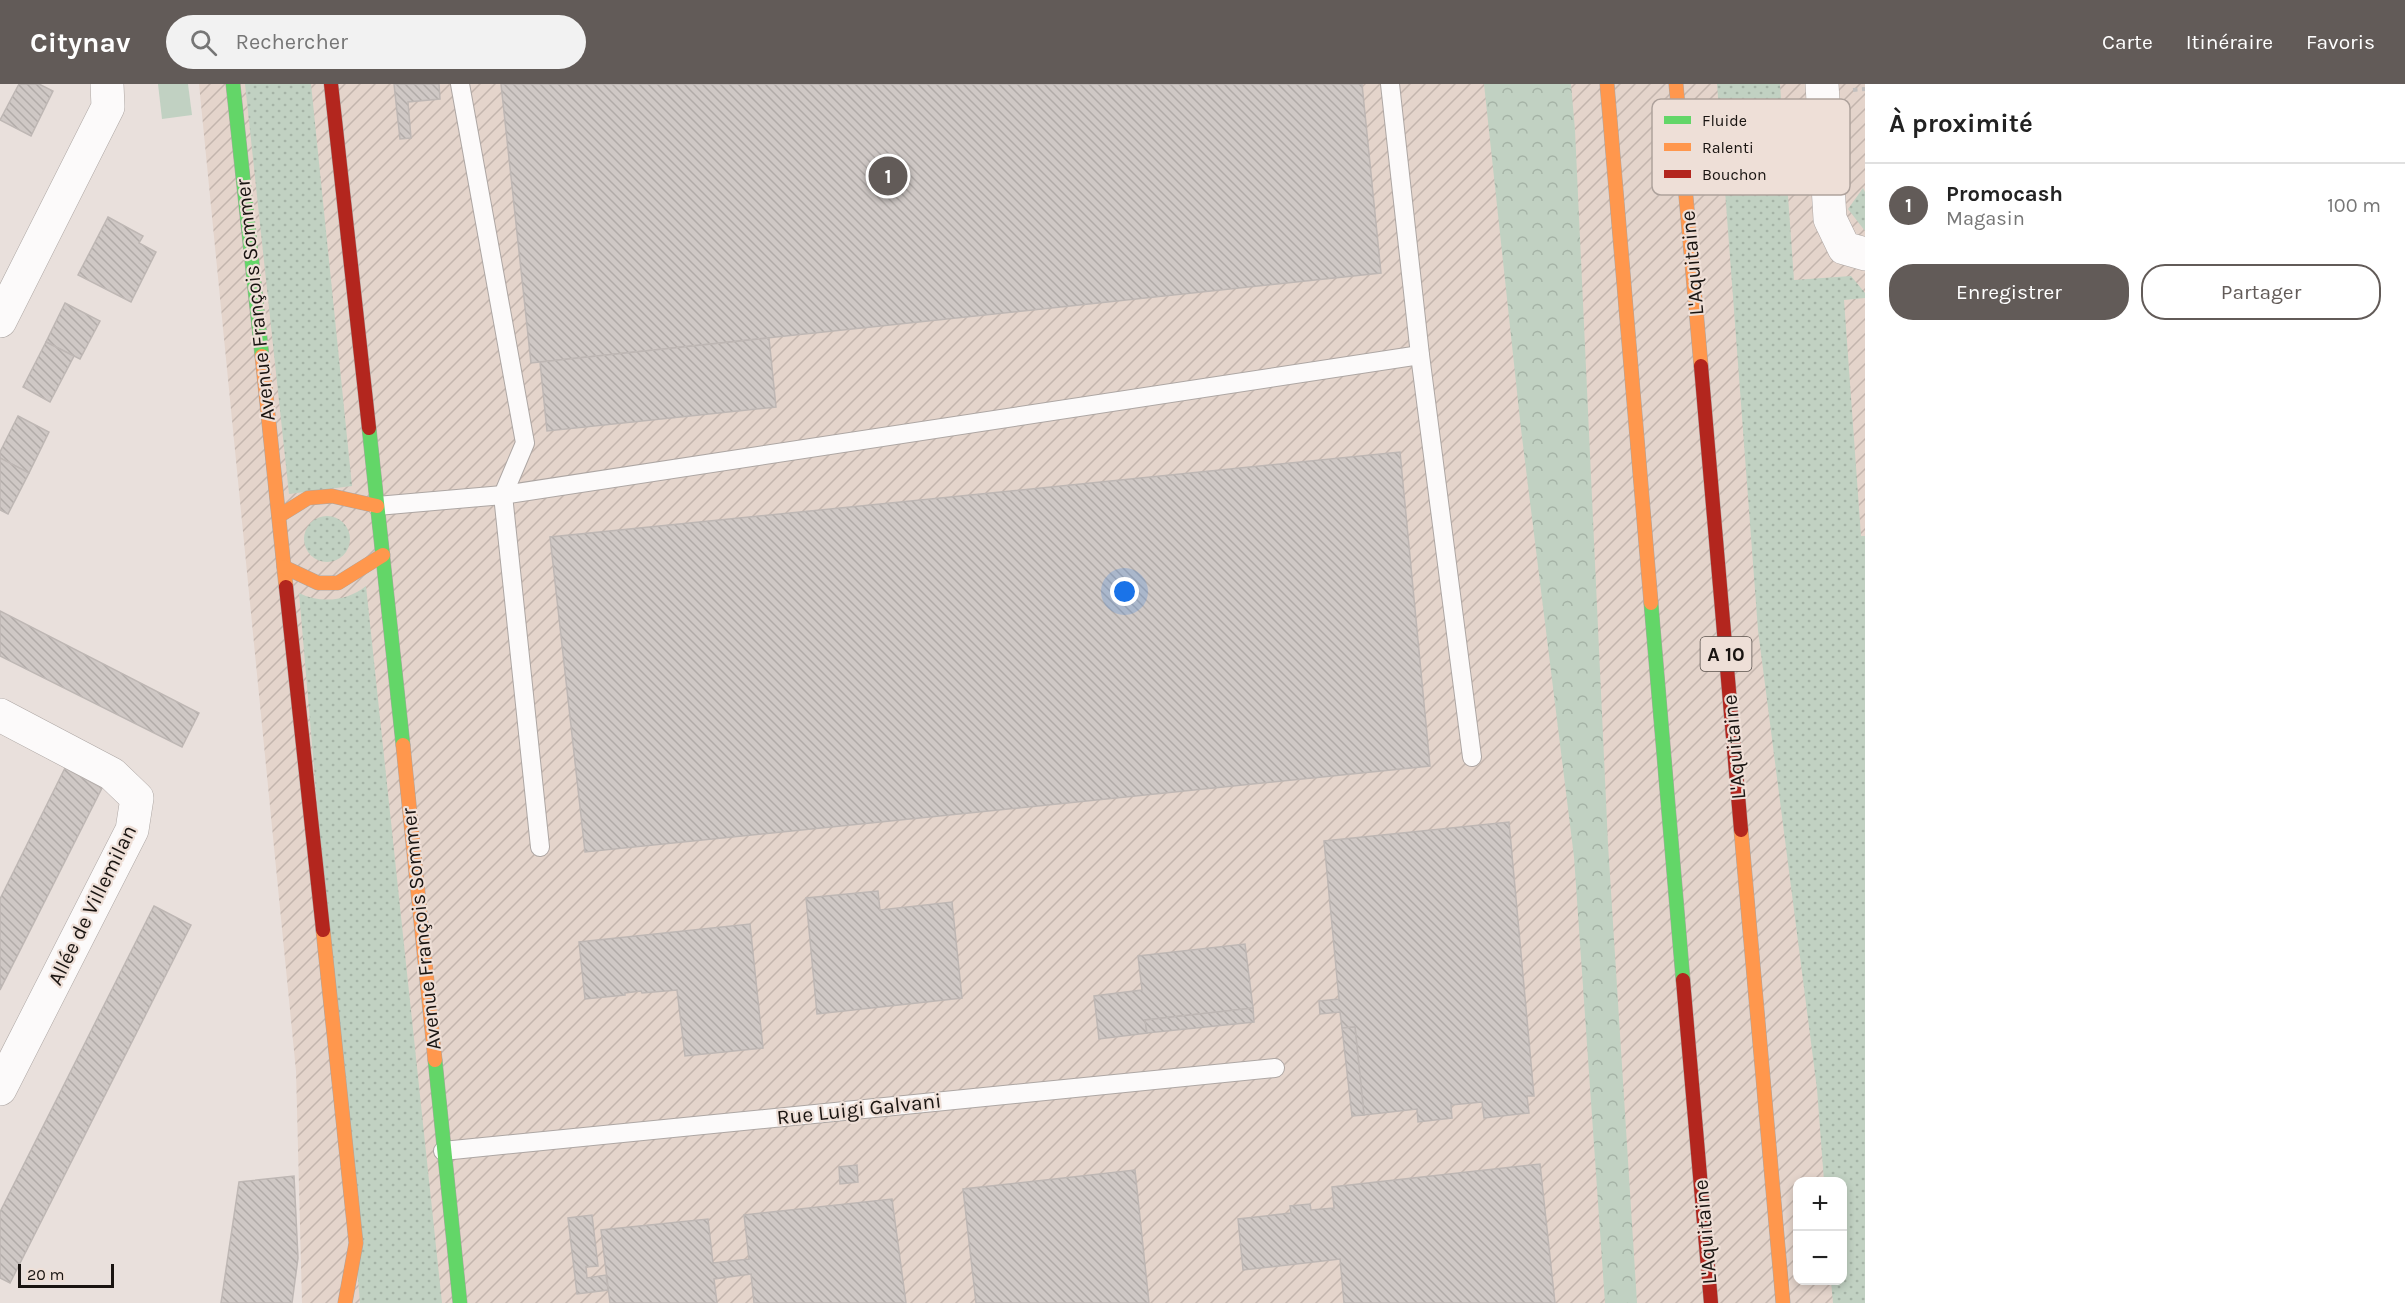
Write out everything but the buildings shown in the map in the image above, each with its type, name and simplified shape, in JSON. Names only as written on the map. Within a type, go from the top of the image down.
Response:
[{"type":"main road","name":"Avenue François Sommer","points":[[233,84],[279,516]]},
{"type":"main road","points":[[284,567],[318,583],[338,583],[384,555],[331,84]]},
{"type":"main road","name":"L'Aquitaine","points":[[1607,84],[1712,1303]]},
{"type":"main road","name":"L'Aquitaine","points":[[1676,84],[1677,99]]},
{"type":"main road","name":"L'Aquitaine","points":[[1686,195],[1783,1303]]},
{"type":"main road","points":[[345,1303],[356,1243],[279,516],[308,498],[332,496],[377,506]]},
{"type":"main road","name":"Avenue François Sommer","points":[[384,555],[460,1303]]},
{"type":"street","points":[[0,321],[108,107],[107,84]]},
{"type":"street","points":[[1822,84],[1823,99]]},
{"type":"street","points":[[1829,195],[1830,219],[1844,248],[1865,254]]},
{"type":"street","name":"Allée de Villemilan","points":[[0,715],[112,774],[137,798],[132,830],[0,1089]]},
{"type":"lane","points":[[460,84],[525,443],[503,495],[540,847]]},
{"type":"lane","points":[[1390,84],[1420,355],[1472,757]]},
{"type":"lane","points":[[377,506],[503,495],[1420,355]]},
{"type":"lane","name":"Rue Luigi Galvani","points":[[443,1151],[1275,1068]]},
{"type":"shaded area","points":[[199,84],[1865,84],[1865,1303],[302,1303],[296,1071]]},
{"type":"green space","points":[[158,84],[188,84],[192,115],[162,119]]},
{"type":"green space","points":[[245,84],[311,84],[352,486],[289,494]]},
{"type":"green space","points":[[1484,84],[1571,84],[1608,844],[1637,1303],[1605,1303],[1574,857],[1521,429]]},
{"type":"green space","points":[[1717,84],[1780,84],[1781,99],[1718,99]]},
{"type":"green space","points":[[1863,188],[1865,192],[1865,231],[1848,209]]},
{"type":"green space","points":[[1725,195],[1788,195],[1794,280],[1851,276],[1865,293],[1865,298],[1844,300],[1861,536],[1865,536],[1865,1303],[1833,1303],[1831,1285],[1847,1285],[1847,1177],[1824,1177],[1817,1089],[1758,630]]},
{"type":"green space","points":[[327,516],[336,517],[343,523],[349,530],[349,548],[343,555],[336,561],[327,562],[318,561],[311,555],[305,548],[304,539],[305,530],[311,523],[318,517]]},
{"type":"green space","points":[[366,586],[442,1303],[360,1303],[299,593],[325,600],[351,595]]},
{"type":"traffic: fast","points":[[233,84],[262,356]]},
{"type":"traffic: fast","points":[[369,428],[403,745]]},
{"type":"traffic: fast","points":[[1651,603],[1683,980]]},
{"type":"traffic: fast","points":[[435,1060],[460,1303]]},
{"type":"traffic: slow","points":[[1607,84],[1651,603]]},
{"type":"traffic: slow","points":[[1676,84],[1677,99]]},
{"type":"traffic: slow","points":[[1686,195],[1701,366]]},
{"type":"traffic: slow","points":[[262,356],[286,587]]},
{"type":"traffic: slow","points":[[279,516],[308,498],[332,496],[377,506]]},
{"type":"traffic: slow","points":[[284,567],[318,583],[338,583],[383,555]]},
{"type":"traffic: slow","points":[[403,745],[435,1060]]},
{"type":"traffic: slow","points":[[1741,830],[1783,1303]]},
{"type":"traffic: slow","points":[[323,930],[356,1243],[345,1303]]},
{"type":"traffic: jam","points":[[331,84],[369,428]]},
{"type":"traffic: jam","points":[[1701,366],[1741,830]]},
{"type":"traffic: jam","points":[[286,587],[323,930]]},
{"type":"traffic: jam","points":[[1683,980],[1711,1303]]},
{"type":"place","name":"Promocash","points":[[888,176]]}]
